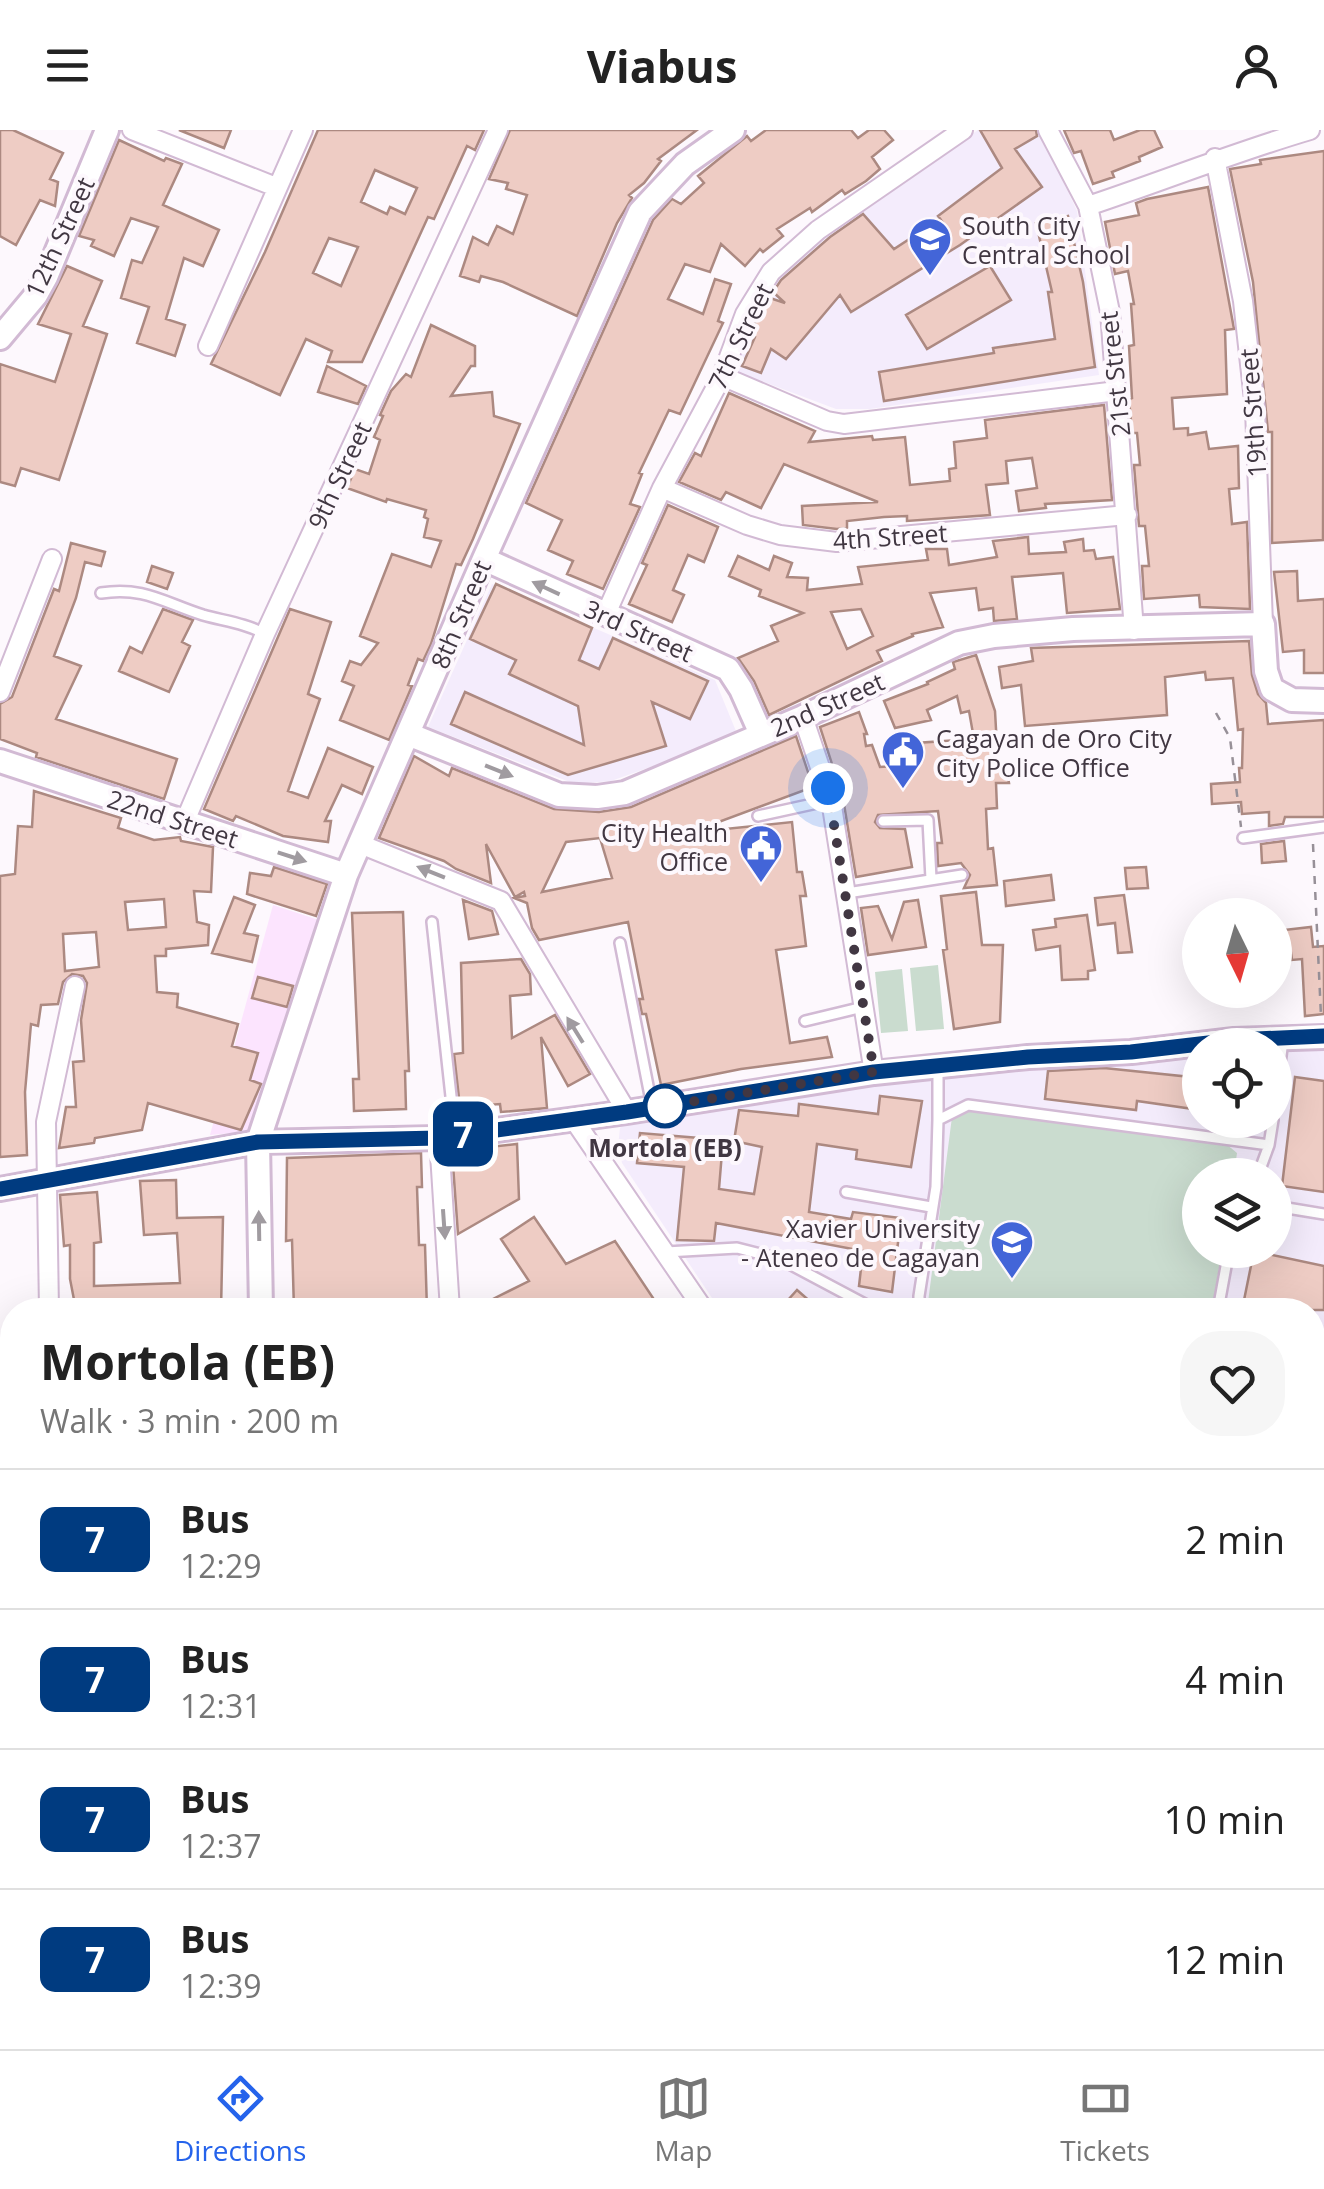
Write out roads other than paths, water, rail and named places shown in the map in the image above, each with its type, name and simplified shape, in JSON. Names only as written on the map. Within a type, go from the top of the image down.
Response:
[{"type":"street","name":"12th Street","points":[[0,338],[46,277],[106,130]]},
{"type":"street","points":[[132,130],[276,187]]},
{"type":"street","points":[[208,346],[302,130]]},
{"type":"street","name":"9th Street","points":[[184,822],[265,634],[498,130]]},
{"type":"street","name":"8th Street","points":[[261,1298],[258,1142],[346,875],[640,212],[685,164],[733,130]]},
{"type":"street","name":"7th Street","points":[[605,616],[662,488],[722,376],[745,314],[771,272],[818,230],[963,130]]},
{"type":"street","name":"21st Street","points":[[1048,130],[1088,206],[1110,312],[1134,630]]},
{"type":"street","points":[[1088,206],[1180,175],[1215,158],[1310,130]]},
{"type":"street","name":"19th Street","points":[[1215,158],[1243,302],[1255,409],[1266,671],[1272,689],[1281,696],[1324,700]]},
{"type":"street","points":[[722,376],[827,421],[844,424],[1117,391]]},
{"type":"street","name":"4th Street","points":[[662,488],[747,525],[837,542],[1127,515]]},
{"type":"street","points":[[0,692],[52,559]]},
{"type":"street","name":"3rd Street","points":[[484,559],[728,670],[741,689],[760,734]]},
{"type":"street","name":"2nd Street","points":[[408,734],[559,795],[624,794],[803,717],[958,644],[994,636],[1073,630],[1263,624]]},
{"type":"street","points":[[803,717],[831,800],[874,1072]]},
{"type":"street","name":"22nd Street","points":[[0,761],[346,875]]},
{"type":"street","points":[[360,844],[501,901],[627,1112]]},
{"type":"street","points":[[49,1298],[46,1122],[75,986]]},
{"type":"street","points":[[1292,1038],[1323,1036]]},
{"type":"street","points":[[0,1189],[258,1142],[447,1137],[874,1072],[1182,1047]]},
{"type":"street","points":[[574,1120],[696,1298]]},
{"type":"street","points":[[447,1137],[450,1298]]},
{"type":"lane","points":[[101,593],[146,592],[265,634]]},
{"type":"lane","points":[[758,816],[831,800]]},
{"type":"lane","points":[[883,821],[928,820],[931,879]]},
{"type":"lane","points":[[1243,838],[1324,827]]},
{"type":"lane","points":[[844,894],[962,875]]},
{"type":"lane","points":[[432,922],[447,1137]]},
{"type":"lane","points":[[620,943],[653,1108]]},
{"type":"lane","points":[[805,1021],[863,1007]]},
{"type":"lane","points":[[921,1298],[936,1187],[938,1067]]},
{"type":"lane","points":[[938,1120],[968,1105],[984,1105],[1269,1145]]},
{"type":"lane","points":[[1264,1158],[1270,1138]]},
{"type":"lane","points":[[846,1192],[931,1207]]},
{"type":"lane","points":[[1292,1209],[1324,1214]]},
{"type":"lane","points":[[666,1252],[738,1248],[780,1258],[854,1298]]},
{"type":"lane","points":[[1220,1298],[1226,1268]]},
{"type":"place","name":"South City Central School","points":[[930,277]]},
{"type":"place","name":"Cagayan de Oro City City Police Office","points":[[903,790]]},
{"type":"place","name":"City Health Office","points":[[761,884]]},
{"type":"place","name":"Mortola (EB)","points":[[665,1106]]},
{"type":"place","name":"Xavier University - Ateneo de Cagayan","points":[[1012,1280]]}]
